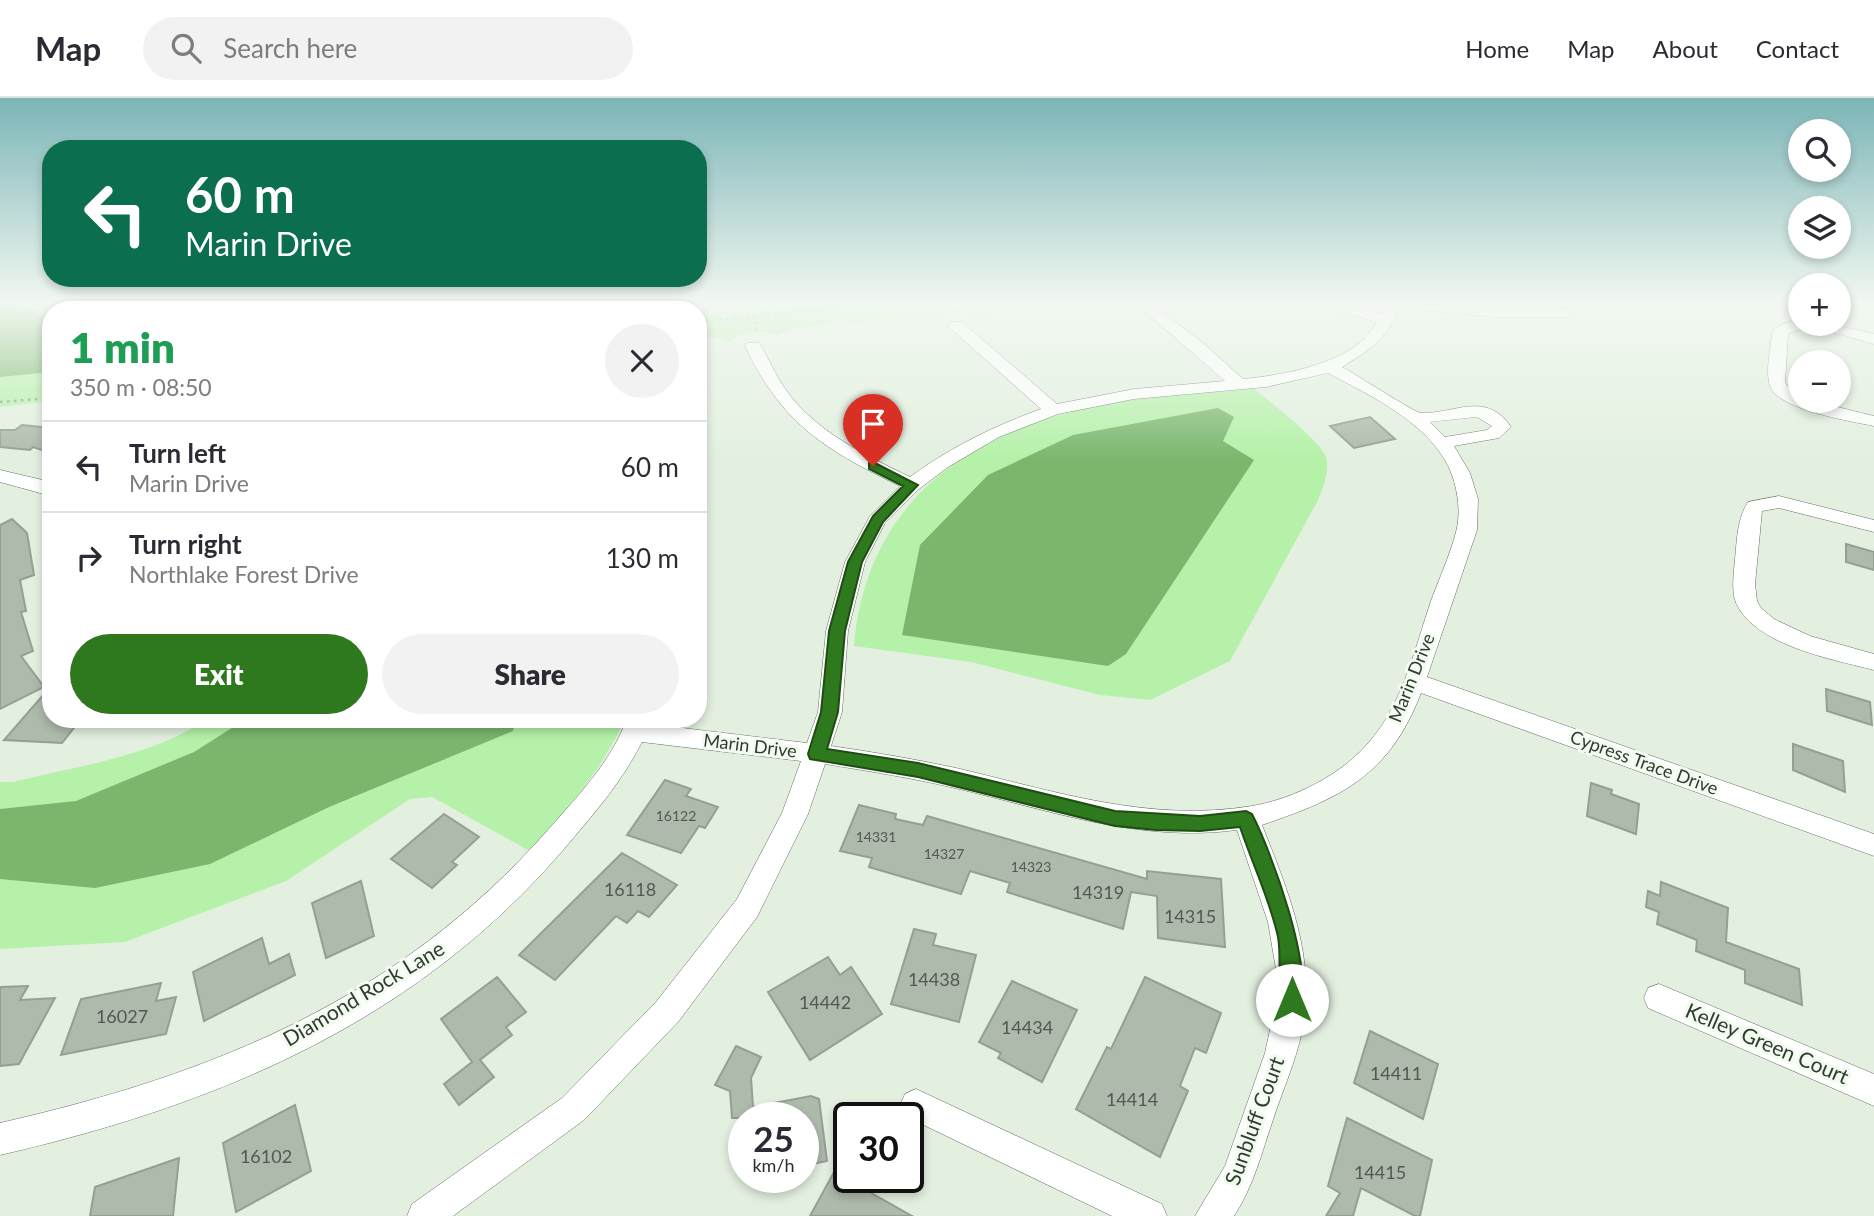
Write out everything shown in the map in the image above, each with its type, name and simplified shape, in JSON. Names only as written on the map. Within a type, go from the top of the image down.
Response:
[{"type":"street","points":[[756,355],[762,370],[782,400],[812,428],[857,457],[912,485]]},
{"type":"street","points":[[990,355],[1053,410]]},
{"type":"street","points":[[1207,355],[1240,385]]},
{"type":"street","points":[[424,1216],[573,1109],[667,1012],[747,908],[795,814],[830,712],[837,631],[855,562],[877,520],[912,485],[950,457],[993,433],[1053,410],[1134,394],[1240,385],[1293,377],[1330,367],[1349,355]]},
{"type":"street","points":[[1779,355],[1777,382],[1779,388],[1788,396],[1816,408],[1874,421]]},
{"type":"street","name":"Marin Drive","points":[[650,728],[918,770],[1115,818],[1156,823],[1200,824],[1246,819],[1283,810],[1322,792],[1350,775],[1377,750],[1391,732],[1414,681],[1467,530],[1470,514],[1465,482],[1450,451],[1417,419],[1330,367]]},
{"type":"street","points":[[1417,419],[1472,411],[1492,415],[1500,421],[1502,427],[1493,434],[1442,443]]},
{"type":"street","points":[[0,476],[42,486]]},
{"type":"street","points":[[1874,526],[1779,502],[1755,506],[1750,516],[1745,599],[1760,619],[1791,637],[1874,662]]},
{"type":"street","name":"Cypress Trace Drive","points":[[1414,681],[1874,845]]},
{"type":"street","name":"Diamond Rock Lane","points":[[0,1139],[65,1127],[136,1107],[205,1082],[328,1021],[388,985],[452,941],[524,876],[561,836],[604,781],[636,728]]},
{"type":"street","name":"Sunbluff Court","points":[[1212,1216],[1226,1202],[1238,1174],[1287,1031],[1292,1000],[1292,968],[1287,935],[1246,819]]},
{"type":"street","name":"Kelley Green Court","points":[[1660,998],[1874,1090]]},
{"type":"street","points":[[924,1109],[1150,1216]]},
{"type":"path","points":[[0,402],[42,399]]},
{"type":"shaded area","points":[[0,355],[42,355],[42,402],[0,407]]},
{"type":"shaded area","points":[[0,355],[42,355],[42,373],[0,377]]},
{"type":"shaded area","points":[[1254,389],[1315,442],[1326,457],[1327,468],[1318,500],[1230,661],[1150,700],[1100,695],[971,662],[854,646],[862,600],[876,558],[896,522],[922,491],[953,464],[989,442],[1074,411],[1141,399]]},
{"type":"shaded area","points":[[1218,408],[1234,417],[1223,441],[1254,460],[1126,654],[1108,666],[902,635],[920,545],[988,475],[1073,435]]},
{"type":"shaded area","points":[[192,728],[621,728],[595,772],[530,851],[432,797],[410,799],[286,881],[125,942],[0,949],[0,782],[13,782],[113,759],[162,743]]},
{"type":"shaded area","points":[[232,728],[514,728],[513,731],[329,807],[210,864],[95,888],[0,879],[0,809],[76,801],[194,752]]},
{"type":"building","points":[[1370,417],[1395,439],[1354,448],[1330,426]]},
{"type":"building","points":[[22,425],[42,427],[42,450],[33,447],[30,450],[0,447],[0,430],[15,430]]},
{"type":"building","points":[[12,519],[27,533],[34,575],[20,580],[26,611],[21,612],[33,651],[21,656],[42,688],[0,709],[0,525]]},
{"type":"building","points":[[1846,544],[1874,552],[1874,570],[1846,562]]},
{"type":"building","points":[[1826,689],[1870,702],[1872,725],[1827,711]]},
{"type":"building","points":[[42,696],[42,728],[74,728],[62,743],[4,740]]},
{"type":"building","points":[[1793,744],[1843,761],[1845,792],[1793,770]]},
{"type":"building","points":[[665,780],[691,789],[686,796],[718,807],[705,828],[699,826],[681,853],[627,835]]},
{"type":"building","points":[[1591,783],[1639,804],[1636,834],[1587,816]]},
{"type":"building","points":[[859,805],[896,814],[895,819],[923,825],[927,816],[1147,879],[1147,871],[1221,879],[1225,947],[1158,938],[1157,896],[1131,892],[1123,929],[1007,892],[1010,883],[970,871],[961,894],[869,867],[872,858],[840,851]]},
{"type":"building","points":[[444,814],[479,837],[452,862],[457,865],[432,888],[391,859]]},
{"type":"building","points":[[622,853],[677,885],[649,917],[638,911],[627,923],[616,916],[555,980],[519,955]]},
{"type":"building","points":[[361,881],[374,936],[326,958],[312,903]]},
{"type":"building","points":[[1661,882],[1728,908],[1726,942],[1799,969],[1802,1005],[1745,983],[1745,970],[1696,951],[1697,940],[1657,924],[1659,912],[1646,907],[1648,891],[1660,896]]},
{"type":"building","points":[[914,929],[936,934],[933,945],[976,955],[959,1022],[891,1004]]},
{"type":"building","points":[[262,938],[269,964],[289,954],[295,975],[204,1021],[193,972]]},
{"type":"building","points":[[828,957],[840,975],[851,967],[882,1014],[810,1060],[768,992]]},
{"type":"building","points":[[497,977],[526,1012],[506,1027],[512,1035],[480,1060],[494,1077],[459,1105],[444,1084],[472,1062],[441,1019]]},
{"type":"building","points":[[1145,977],[1221,1013],[1206,1053],[1195,1048],[1180,1086],[1188,1091],[1160,1157],[1076,1109],[1107,1047],[1111,1049]]},
{"type":"building","points":[[1012,981],[1077,1010],[1042,1082],[998,1058],[1001,1053],[979,1042]]},
{"type":"building","points":[[161,983],[156,1001],[176,997],[166,1034],[61,1055],[81,999]]},
{"type":"building","points":[[28,986],[20,1000],[55,998],[19,1064],[0,1066],[0,987]]},
{"type":"building","points":[[1370,1031],[1438,1064],[1423,1119],[1354,1083]]},
{"type":"building","points":[[736,1046],[761,1057],[751,1078],[753,1102],[731,1102],[730,1091],[715,1085]]},
{"type":"building","points":[[811,1096],[819,1099],[827,1161],[819,1163],[819,1102],[779,1102]]},
{"type":"building","points":[[295,1105],[311,1171],[236,1212],[223,1143]]},
{"type":"building","points":[[1347,1118],[1432,1160],[1420,1216],[1415,1216],[1361,1188],[1353,1216],[1326,1216],[1340,1193],[1328,1186]]},
{"type":"building","points":[[179,1158],[173,1216],[90,1216],[95,1187]]},
{"type":"building","points":[[833,1174],[833,1193],[871,1193],[912,1216],[810,1216]]},
{"type":"route","points":[[873,466],[912,485],[877,520],[855,562],[837,631],[830,712],[816,754],[918,770],[1115,818],[1156,823],[1200,824],[1246,819],[1287,935],[1292,968],[1292,1000]]}]
